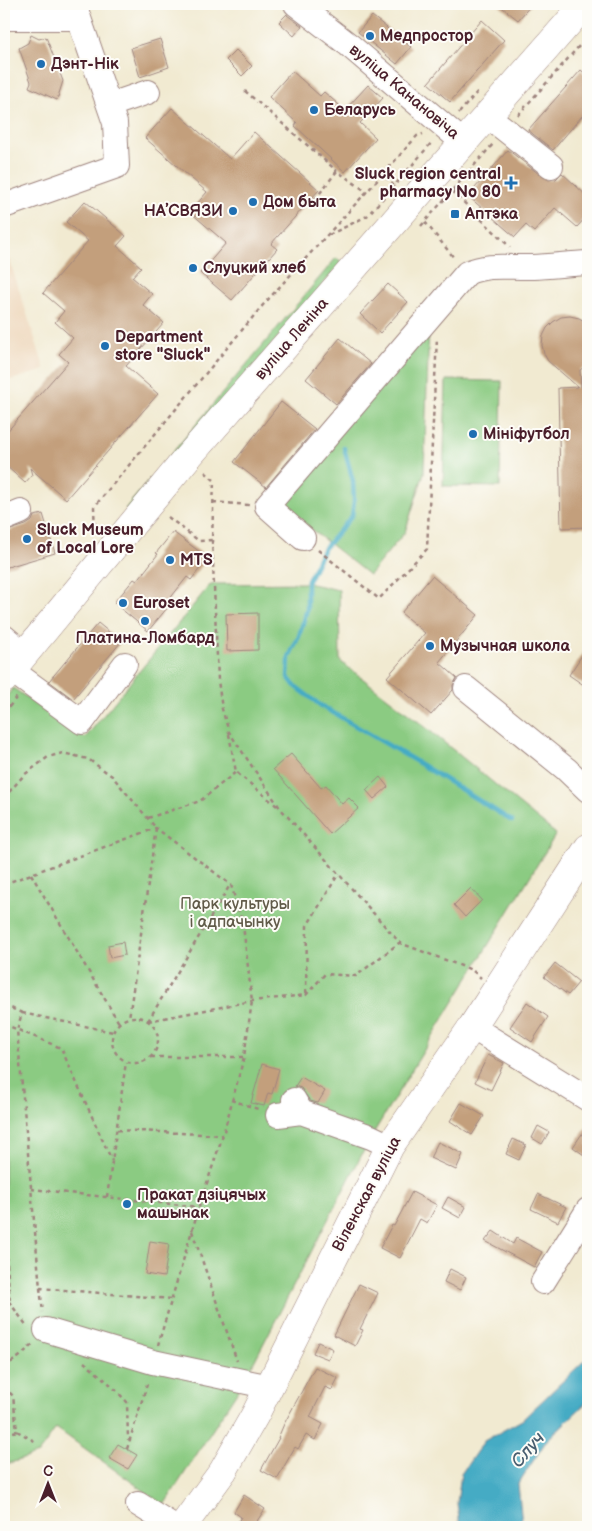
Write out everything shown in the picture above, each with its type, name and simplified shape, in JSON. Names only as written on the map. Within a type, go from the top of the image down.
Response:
[{"type":"main road","name":"вуліца Леніна","points":[[14,665],[455,135],[497,123],[585,4]]},
{"type":"main road","name":"Віленская вуліца","points":[[182,1527],[223,1471],[255,1415],[390,1146],[472,1027],[588,848]]},
{"type":"street","name":"вуліца Канановіча","points":[[296,4],[356,51],[455,135]]},
{"type":"street","points":[[4,18],[77,11],[115,123],[117,166],[4,206]]},
{"type":"street","points":[[110,105],[148,92]]},
{"type":"street","points":[[497,123],[551,166]]},
{"type":"street","points":[[303,538],[267,506],[467,273],[477,268],[489,266],[531,267],[588,263]]},
{"type":"street","points":[[14,665],[82,722],[124,664]]},
{"type":"street","points":[[466,688],[566,769],[588,790]]},
{"type":"street","points":[[472,1027],[588,1099]]},
{"type":"street","points":[[291,1109],[390,1146]]},
{"type":"street","points":[[543,1282],[588,1210]]},
{"type":"street","points":[[42,1335],[153,1362],[270,1387]]},
{"type":"street","points":[[138,1504],[175,1527]]},
{"type":"path","points":[[418,229],[452,191],[497,123],[588,36]]},
{"type":"path","points":[[245,91],[337,171],[367,192]]},
{"type":"path","points":[[95,540],[94,507],[263,305],[417,136],[455,135]]},
{"type":"path","points":[[327,236],[368,216],[394,186],[455,135]]},
{"type":"path","points":[[310,206],[337,171]]},
{"type":"path","points":[[383,174],[394,186]]},
{"type":"path","points":[[452,191],[531,267]]},
{"type":"path","points":[[425,222],[467,273]]},
{"type":"path","points":[[332,562],[379,599],[427,549],[439,304]]},
{"type":"path","points":[[205,472],[214,480],[212,540],[218,680],[222,709],[229,732],[236,772],[280,808]]},
{"type":"path","points":[[213,502],[267,506]]},
{"type":"path","points":[[168,517],[199,541],[212,540]]},
{"type":"path","points":[[4,713],[14,665]]},
{"type":"path","points":[[229,732],[280,808],[400,943],[472,970],[484,980]]},
{"type":"path","points":[[4,798],[24,775],[48,756],[63,753],[88,759],[112,776],[156,828],[231,884],[243,925],[252,1001],[244,1057],[223,1135],[199,1207],[127,1449]]},
{"type":"path","points":[[148,818],[200,801],[236,772]]},
{"type":"path","points":[[4,884],[156,828]]},
{"type":"path","points":[[130,1018],[156,828]]},
{"type":"path","points":[[31,874],[119,1023]]},
{"type":"path","points":[[306,995],[307,926],[339,874]]},
{"type":"path","points":[[148,1021],[231,884]]},
{"type":"path","points":[[244,1057],[151,1057],[133,1064],[126,1062],[115,1053],[112,1046],[113,1032],[119,1023],[130,1018],[136,1017],[148,1021],[252,1001],[306,995],[325,974],[356,976],[400,943]]},
{"type":"path","points":[[4,1005],[22,1013],[113,1032]]},
{"type":"path","points":[[4,1367],[19,1357],[42,1335],[40,1288],[17,1030],[22,1013]]},
{"type":"path","points":[[148,1021],[158,1038],[158,1045],[151,1057]]},
{"type":"path","points":[[4,1024],[61,1048],[112,1161]]},
{"type":"path","points":[[107,1197],[126,1062]]},
{"type":"path","points":[[232,1100],[291,1109]]},
{"type":"path","points":[[117,1130],[223,1135]]},
{"type":"path","points":[[31,1189],[199,1207]]},
{"type":"path","points":[[4,1224],[10,1304]]},
{"type":"path","points":[[192,1231],[244,1381]]},
{"type":"path","points":[[40,1288],[172,1298]]},
{"type":"path","points":[[4,1295],[10,1304],[42,1335]]},
{"type":"path","points":[[82,1361],[112,1385],[127,1402],[128,1444]]},
{"type":"path","points":[[4,1387],[13,1396],[17,1431]]},
{"type":"path","points":[[4,1434],[17,1431],[36,1442]]},
{"type":"shaded area","points":[[4,243],[45,370],[4,382]]},
{"type":"green space","points":[[336,258],[342,262],[130,512],[125,509]]},
{"type":"green space","points":[[429,328],[424,473],[405,532],[369,575],[288,511],[284,498]]},
{"type":"green space","name":"Мініфутбол","points":[[446,380],[502,381],[500,487],[443,486]]},
{"type":"green space","name":"Парк культуры і адпачынку","points":[[307,583],[339,590],[340,661],[424,726],[556,834],[371,1137],[244,1381],[164,1505],[56,1428],[38,1454],[4,1465],[4,700],[13,688],[85,738],[209,586],[214,584]]},
{"type":"water","name":"Случ","points":[[588,1357],[588,1401],[547,1440],[518,1484],[522,1524],[529,1527],[460,1527],[457,1503],[461,1474],[484,1441],[522,1420]]},
{"type":"building","points":[[498,4],[532,4],[518,20]]},
{"type":"building","points":[[287,15],[302,26],[294,36],[279,22]]},
{"type":"building","points":[[372,16],[411,47],[397,64],[358,32]]},
{"type":"building","points":[[482,20],[504,40],[450,102],[428,83]]},
{"type":"building","name":"Дэнт-Нік","points":[[31,35],[39,39],[46,37],[63,81],[57,100],[29,87],[31,82],[19,48],[28,43]]},
{"type":"building","points":[[160,39],[169,67],[140,77],[131,48]]},
{"type":"building","points":[[236,50],[252,66],[242,76],[226,60]]},
{"type":"building","points":[[581,70],[588,76],[588,109],[553,150],[528,130]]},
{"type":"building","name":"Беларусь","points":[[292,71],[320,96],[324,92],[345,110],[368,85],[383,98],[360,123],[376,138],[345,172],[295,126],[297,123],[269,97]]},
{"type":"building","name":"Дом быта","points":[[172,108],[230,159],[254,132],[319,190],[271,244],[277,249],[232,300],[200,273],[226,243],[190,212],[207,192],[145,138]]},
{"type":"building","name":"Sluck region central pharmacy No 80","points":[[508,150],[549,180],[556,179],[562,173],[588,197],[588,215],[577,227],[555,208],[534,232],[526,225],[515,237],[468,196]]},
{"type":"building","name":"Department store \"Sluck\"","points":[[85,201],[126,236],[117,246],[141,267],[132,277],[152,294],[143,305],[164,323],[126,366],[158,394],[66,499],[30,468],[32,475],[25,483],[4,464],[4,435],[68,362],[59,354],[73,338],[55,322],[64,311],[43,293],[88,241],[66,222]]},
{"type":"building","points":[[388,284],[408,302],[380,333],[360,314]]},
{"type":"building","points":[[570,316],[588,323],[588,364],[580,370],[581,387],[588,387],[588,527],[561,528],[558,388],[578,387],[548,361],[542,345],[543,336],[547,328],[561,317]]},
{"type":"building","points":[[340,338],[371,364],[336,404],[306,379]]},
{"type":"building","points":[[281,402],[315,429],[266,487],[234,462]]},
{"type":"building","name":"Sluck Museum of Local Lore","points":[[43,514],[55,553],[4,568],[4,532],[26,525],[32,521],[34,516]]},
{"type":"building","points":[[173,532],[208,558],[191,580],[187,577],[165,605],[168,607],[148,631],[114,603],[134,579],[137,581]]},
{"type":"building","name":"Музычная школа","points":[[432,576],[478,615],[439,662],[457,678],[453,685],[453,690],[431,715],[387,677],[425,633],[401,613]]},
{"type":"building","points":[[258,613],[258,650],[227,651],[226,614]]},
{"type":"building","points":[[98,623],[121,642],[73,699],[49,681]]},
{"type":"building","points":[[588,646],[588,688],[569,675]]},
{"type":"building","points":[[291,754],[321,788],[326,785],[342,804],[349,798],[359,808],[330,834],[273,769]]},
{"type":"building","points":[[380,777],[388,787],[374,799],[366,790]]},
{"type":"building","points":[[471,888],[482,900],[465,917],[454,905]]},
{"type":"building","points":[[123,942],[125,955],[110,958],[108,945]]},
{"type":"building","points":[[555,963],[579,982],[568,995],[544,977]]},
{"type":"building","points":[[527,1002],[548,1017],[532,1042],[510,1027]]},
{"type":"building","points":[[488,1055],[504,1063],[491,1090],[475,1082]]},
{"type":"building","points":[[262,1064],[279,1069],[272,1094],[268,1093],[264,1106],[251,1103]]},
{"type":"building","points":[[301,1077],[325,1091],[318,1103],[310,1101],[301,1088],[295,1086]]},
{"type":"building","points":[[461,1103],[484,1116],[472,1135],[450,1121]]},
{"type":"building","points":[[588,1125],[588,1158],[573,1147]]},
{"type":"building","points":[[538,1126],[549,1132],[542,1144],[532,1138]]},
{"type":"building","points":[[513,1139],[526,1145],[519,1160],[506,1154]]},
{"type":"building","points":[[438,1142],[463,1154],[456,1170],[430,1158]]},
{"type":"building","points":[[412,1192],[437,1205],[427,1223],[420,1219],[400,1258],[380,1248]]},
{"type":"building","points":[[538,1194],[566,1207],[558,1222],[531,1209]]},
{"type":"building","points":[[448,1197],[466,1207],[460,1218],[442,1208]]},
{"type":"building","points":[[493,1231],[513,1244],[516,1238],[542,1252],[534,1267],[485,1241]]},
{"type":"building","points":[[150,1241],[169,1244],[164,1277],[145,1274]]},
{"type":"building","points":[[450,1269],[466,1277],[460,1290],[444,1282]]},
{"type":"building","points":[[359,1284],[378,1293],[360,1329],[363,1330],[355,1346],[334,1335]]},
{"type":"building","points":[[318,1342],[333,1349],[328,1359],[313,1353]]},
{"type":"building","points":[[315,1367],[338,1378],[332,1390],[325,1387],[310,1417],[323,1424],[315,1440],[306,1435],[298,1449],[295,1447],[277,1479],[261,1470]]},
{"type":"building","points":[[118,1444],[137,1455],[128,1469],[109,1458]]},
{"type":"building","points":[[244,1495],[265,1509],[253,1527],[246,1527],[238,1522],[241,1517],[234,1512]]},
{"type":"waterway","points":[[344,448],[353,481],[354,501],[352,516],[323,550],[307,583],[307,609],[299,636],[289,657],[288,677],[294,685],[320,705],[512,821]]},
{"type":"place","name":"Медпростор","points":[[370,36]]},
{"type":"place","name":"Дэнт-Нік","points":[[41,64]]},
{"type":"place","name":"Беларусь","points":[[314,110]]},
{"type":"place","name":"Sluck region central pharmacy No 80","points":[[511,183]]},
{"type":"place","name":"Дом быта","points":[[253,202]]},
{"type":"place","name":"НАʼСВЯЗИ","points":[[233,211]]},
{"type":"place","name":"Аптэка","points":[[455,214]]},
{"type":"place","name":"Слуцкий хлеб","points":[[193,268]]},
{"type":"place","name":"Department store \"Sluck\"","points":[[105,346]]},
{"type":"place","name":"Мініфутбол","points":[[473,434]]},
{"type":"place","name":"Sluck Museum of Local Lore","points":[[27,539]]},
{"type":"place","name":"MTS","points":[[170,560]]},
{"type":"place","name":"Euroset","points":[[123,603]]},
{"type":"place","name":"Платина-Ломбард","points":[[145,621]]},
{"type":"place","name":"Музычная школа","points":[[430,646]]},
{"type":"place","name":"Пракат дзіцячых машынак","points":[[127,1204]]}]
